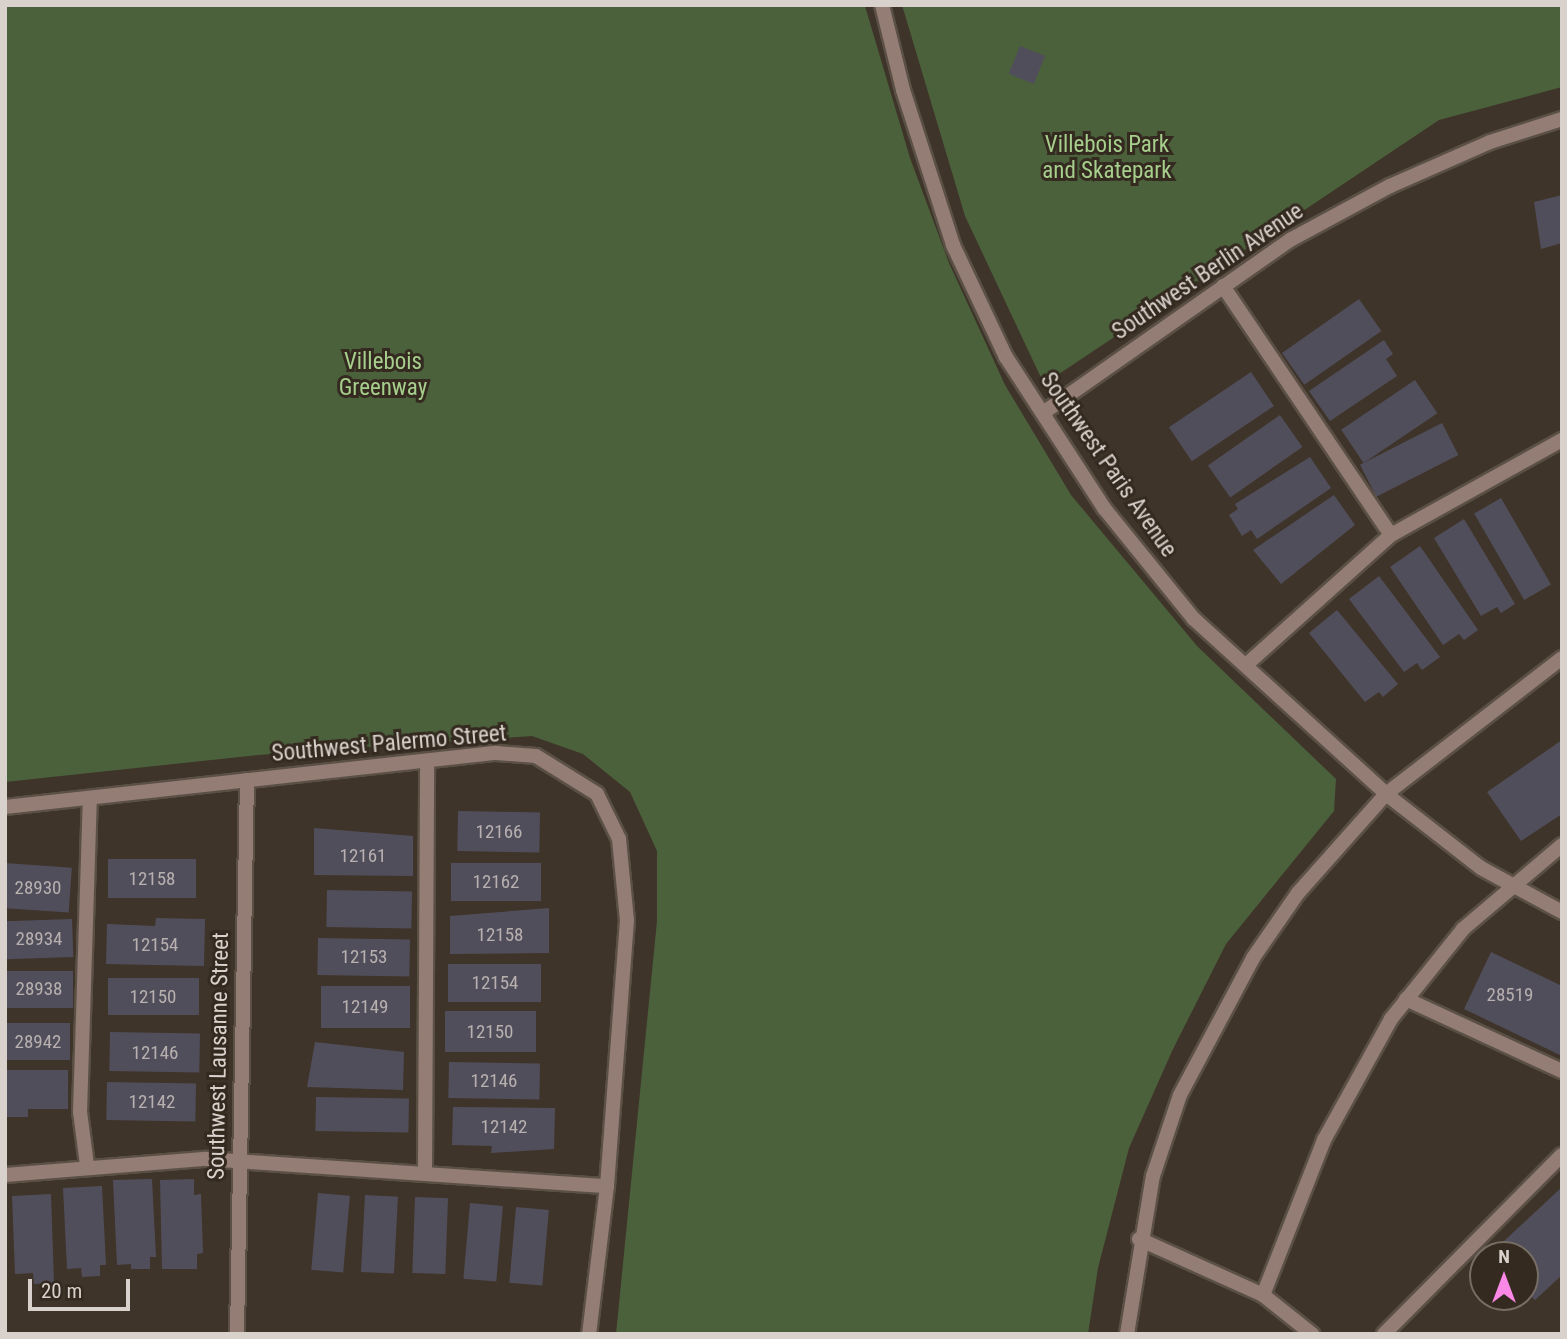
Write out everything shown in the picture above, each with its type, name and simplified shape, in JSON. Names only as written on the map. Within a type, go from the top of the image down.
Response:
[{"type":"street","name":"Southwest Paris Avenue","points":[[882,5],[903,90],[953,245],[1006,357],[1152,570],[1194,619],[1386,794],[1481,869],[1562,912]]},
{"type":"street","name":"Southwest Berlin Avenue","points":[[1042,413],[1290,240],[1391,186],[1490,142],[1562,119]]},
{"type":"street","points":[[1223,286],[1391,535]]},
{"type":"street","points":[[1246,665],[1391,535],[1562,440]]},
{"type":"street","points":[[1128,1334],[1139,1239],[1180,1095],[1253,958],[1298,893],[1386,794],[1562,658]]},
{"type":"street","name":"Southwest Palermo Street","points":[[5,807],[496,753],[536,757],[573,774],[610,810],[619,839],[627,920],[607,1186],[589,1334]]},
{"type":"street","points":[[425,1171],[427,761]]},
{"type":"street","name":"Southwest Lausanne Street","points":[[237,1334],[247,779]]},
{"type":"street","points":[[87,1165],[80,1112],[90,797]]},
{"type":"street","points":[[1263,1295],[1324,1140],[1365,1059],[1406,999],[1463,929],[1562,845]]},
{"type":"street","points":[[1406,999],[1562,1071]]},
{"type":"street","points":[[1384,1334],[1562,1155]]},
{"type":"street","points":[[5,1175],[87,1165],[206,1159],[425,1171],[607,1186]]},
{"type":"street","points":[[1139,1239],[1263,1295],[1312,1334]]},
{"type":"green space","name":"Villebois Greenway","points":[[5,5],[865,6],[910,158],[949,263],[1005,385],[1071,495],[1197,646],[1336,779],[1334,811],[1226,944],[1173,1049],[1129,1148],[1098,1268],[1088,1334],[616,1334],[657,921],[657,851],[630,792],[583,754],[532,736],[258,755],[5,782]]},
{"type":"green space","name":"Villebois Park and Skatepark","points":[[902,5],[1562,5],[1562,87],[1439,120],[1044,384],[965,216]]},
{"type":"building","points":[[1020,46],[1045,56],[1034,84],[1009,74]]},
{"type":"building","points":[[1562,195],[1562,243],[1541,249],[1534,202]]},
{"type":"building","points":[[1359,299],[1381,331],[1304,385],[1282,353]]},
{"type":"building","points":[[1384,340],[1393,354],[1386,359],[1397,376],[1330,421],[1309,391]]},
{"type":"building","points":[[1251,372],[1274,406],[1192,461],[1169,427]]},
{"type":"building","points":[[1415,380],[1437,413],[1364,463],[1341,430]]},
{"type":"building","points":[[1280,415],[1302,447],[1230,497],[1208,465]]},
{"type":"building","points":[[1442,423],[1458,455],[1376,497],[1360,465]]},
{"type":"building","points":[[1310,457],[1331,488],[1257,539],[1251,530],[1242,536],[1229,515],[1238,509],[1235,504]]},
{"type":"building","points":[[1334,495],[1355,525],[1281,584],[1253,550]]},
{"type":"building","points":[[1501,498],[1551,585],[1524,600],[1474,514]]},
{"type":"building","points":[[1464,519],[1515,604],[1501,613],[1497,607],[1481,616],[1434,538]]},
{"type":"building","points":[[1420,546],[1478,630],[1464,640],[1459,634],[1443,645],[1390,567]]},
{"type":"building","points":[[1379,576],[1440,657],[1422,670],[1417,663],[1404,672],[1349,599]]},
{"type":"building","points":[[1337,610],[1398,684],[1383,697],[1379,692],[1365,702],[1309,633]]},
{"type":"building","points":[[1562,740],[1562,814],[1521,841],[1487,792]]},
{"type":"building","points":[[458,811],[540,812],[539,852],[457,851]]},
{"type":"building","points":[[314,828],[413,836],[413,876],[314,875]]},
{"type":"building","points":[[108,859],[196,859],[196,898],[108,898]]},
{"type":"building","points":[[5,863],[72,868],[69,913],[5,908]]},
{"type":"building","points":[[451,863],[541,863],[541,901],[451,901]]},
{"type":"building","points":[[327,890],[412,891],[411,928],[326,927]]},
{"type":"building","points":[[549,908],[549,953],[450,954],[450,916]]},
{"type":"building","points":[[156,918],[205,919],[204,966],[106,964],[107,924],[155,926]]},
{"type":"building","points":[[72,919],[73,957],[6,959],[5,921]]},
{"type":"building","points":[[318,938],[410,940],[409,977],[317,975]]},
{"type":"building","points":[[1491,952],[1562,986],[1562,1056],[1464,1009]]},
{"type":"building","points":[[448,964],[541,964],[541,1002],[448,1002]]},
{"type":"building","points":[[5,971],[73,971],[73,1008],[5,1008]]},
{"type":"building","points":[[108,978],[199,978],[199,1015],[108,1015]]},
{"type":"building","points":[[321,986],[410,986],[410,1028],[321,1028]]},
{"type":"building","points":[[445,1011],[536,1011],[536,1052],[445,1052]]},
{"type":"building","points":[[5,1023],[70,1023],[70,1060],[5,1060]]},
{"type":"building","points":[[110,1032],[200,1034],[199,1073],[109,1071]]},
{"type":"building","points":[[315,1042],[404,1052],[403,1090],[307,1087]]},
{"type":"building","points":[[449,1062],[540,1064],[539,1100],[448,1098]]},
{"type":"building","points":[[5,1070],[68,1070],[68,1109],[28,1109],[28,1117],[5,1117]]},
{"type":"building","points":[[107,1082],[196,1084],[195,1122],[106,1120]]},
{"type":"building","points":[[316,1097],[409,1099],[408,1133],[315,1131]]},
{"type":"building","points":[[453,1107],[555,1108],[554,1149],[491,1153],[492,1146],[452,1145]]},
{"type":"building","points":[[152,1179],[156,1257],[150,1257],[150,1269],[131,1269],[131,1264],[117,1265],[113,1180]]},
{"type":"building","points":[[194,1179],[194,1195],[201,1194],[203,1253],[197,1254],[197,1269],[162,1269],[160,1180]]},
{"type":"building","points":[[102,1186],[106,1265],[100,1265],[100,1276],[82,1277],[81,1268],[67,1269],[63,1188]]},
{"type":"building","points":[[1562,1187],[1562,1275],[1539,1296],[1539,1241],[1504,1241]]},
{"type":"building","points":[[318,1193],[350,1196],[343,1272],[311,1270]]},
{"type":"building","points":[[51,1194],[54,1283],[34,1284],[33,1273],[15,1274],[12,1196]]},
{"type":"building","points":[[365,1195],[398,1197],[394,1274],[361,1272]]},
{"type":"building","points":[[415,1197],[448,1198],[445,1274],[412,1273]]},
{"type":"building","points":[[470,1203],[503,1206],[496,1282],[463,1279]]},
{"type":"building","points":[[516,1207],[549,1210],[542,1286],[509,1283]]}]
